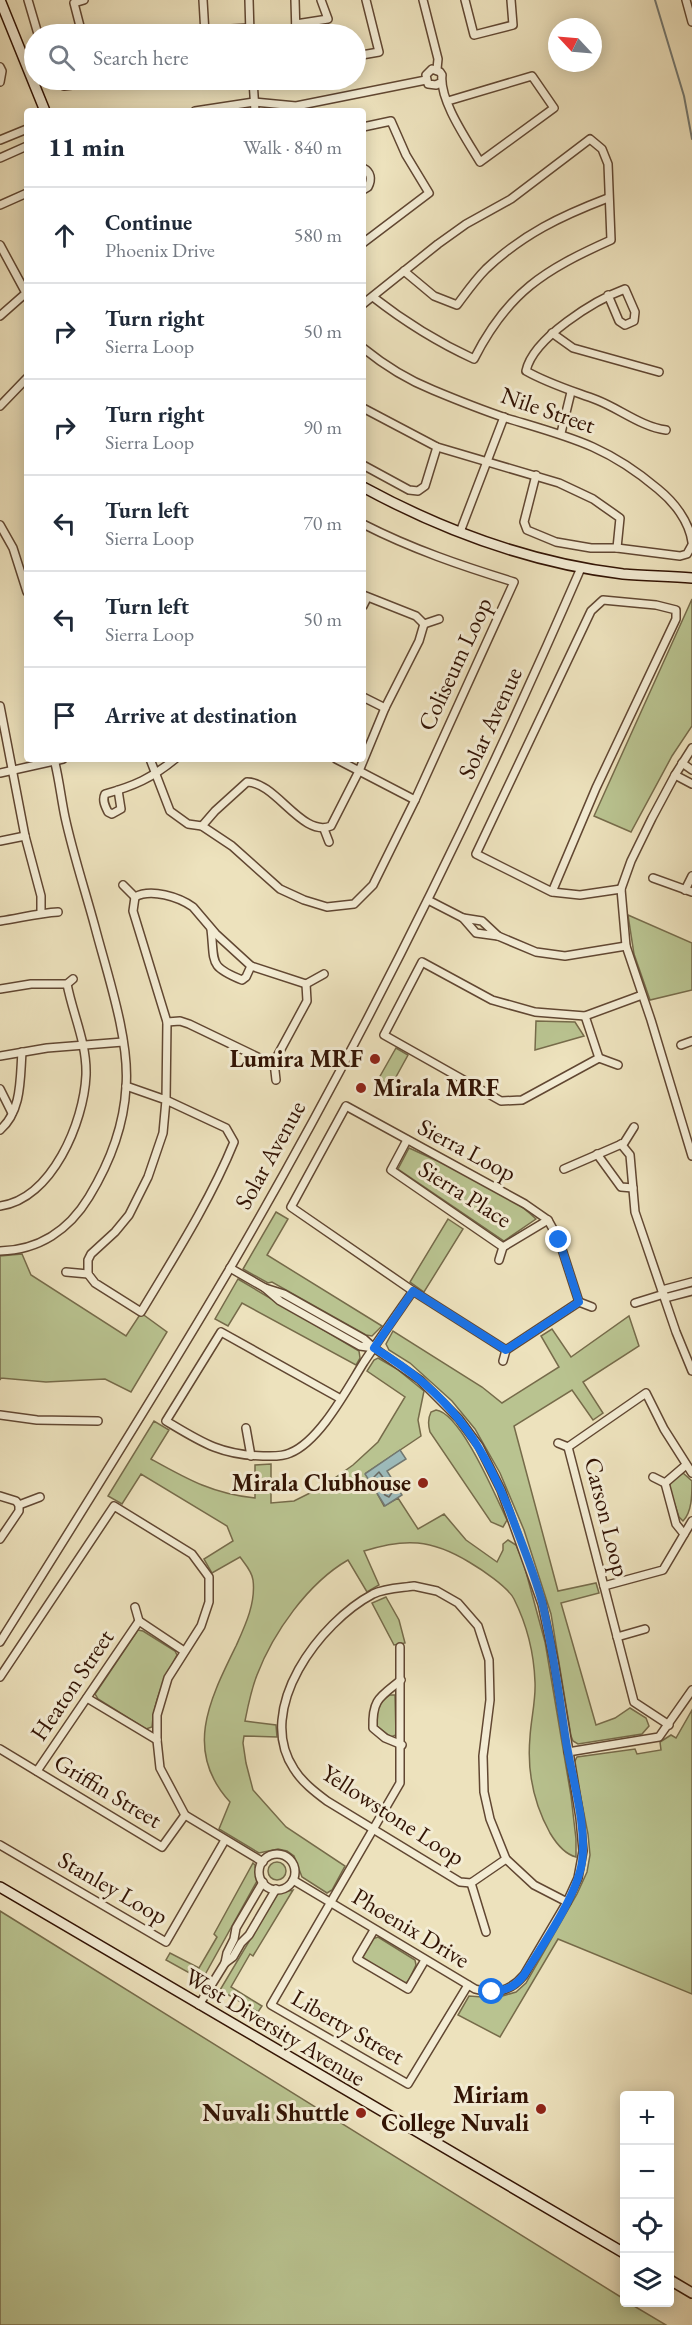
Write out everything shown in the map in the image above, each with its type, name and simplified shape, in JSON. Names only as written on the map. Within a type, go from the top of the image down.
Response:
[{"type":"street","points":[[0,0],[24,59]]},
{"type":"street","points":[[28,0],[35,24]]},
{"type":"street","points":[[79,24],[74,3],[84,0]]},
{"type":"street","points":[[203,0],[204,24]]},
{"type":"street","points":[[249,0],[250,24]]},
{"type":"street","points":[[295,0],[296,24],[328,19],[321,0]]},
{"type":"street","points":[[366,0],[379,52],[366,54]]},
{"type":"street","points":[[423,0],[438,59],[437,69],[442,75],[440,83],[451,113],[480,162],[554,108],[532,76],[448,101]]},
{"type":"street","points":[[465,0],[474,34],[513,25],[511,0]]},
{"type":"street","points":[[686,0],[692,22]]},
{"type":"street","points":[[0,68],[2,71],[0,82]]},
{"type":"street","points":[[426,80],[428,71],[437,69]]},
{"type":"street","points":[[426,80],[432,86],[440,83]]},
{"type":"street","points":[[219,108],[254,102],[296,108],[426,80]]},
{"type":"street","points":[[36,90],[44,108]]},
{"type":"street","points":[[253,90],[255,108]]},
{"type":"street","points":[[366,126],[391,122],[406,155],[429,193],[366,241]]},
{"type":"street","points":[[0,140],[24,130]]},
{"type":"street","points":[[366,302],[404,270],[466,224],[519,194],[590,139],[602,149],[609,164],[608,198],[611,240],[561,264],[534,281],[499,316],[474,359],[438,342],[410,325],[373,297]]},
{"type":"street","points":[[0,158],[24,147]]},
{"type":"street","points":[[366,170],[371,177],[366,188]]},
{"type":"street","points":[[0,205],[24,194]]},
{"type":"street","points":[[404,270],[434,296],[457,305],[485,270],[540,227],[564,214],[608,198]]},
{"type":"street","points":[[0,245],[24,288]]},
{"type":"street","points":[[608,295],[619,321],[625,325],[634,321],[635,312],[625,289],[608,295],[552,333],[528,362],[526,371],[571,392],[606,404],[654,428],[666,430]]},
{"type":"street","points":[[0,316],[24,294]]},
{"type":"street","points":[[552,333],[573,348],[659,372]]},
{"type":"street","name":"Nile Street","points":[[366,350],[383,364],[432,390],[504,417],[561,433],[600,448],[642,475],[676,507],[685,520],[691,546]]},
{"type":"street","points":[[0,406],[24,381]]},
{"type":"street","points":[[561,433],[571,392]]},
{"type":"street","points":[[366,410],[437,447],[488,460],[560,483],[592,499],[620,518],[617,548]]},
{"type":"street","points":[[460,532],[504,417]]},
{"type":"street","points":[[366,467],[409,490],[418,491],[425,486],[437,447]]},
{"type":"street","points":[[536,475],[524,522],[527,531],[556,542],[591,548],[617,548],[680,556],[691,546]]},
{"type":"street","points":[[366,488],[433,522],[502,548],[581,567],[625,574],[692,578]]},
{"type":"street","points":[[0,525],[13,548],[24,583]]},
{"type":"street","name":"Coliseum Loop","points":[[202,826],[250,860],[280,889],[304,900],[327,907],[354,904],[373,885],[415,800],[514,582],[445,561],[366,526]]},
{"type":"street","name":"Solar Avenue","points":[[0,1642],[112,1464],[230,1268],[344,1062],[428,900],[515,719],[581,567]]},
{"type":"street","points":[[366,596],[416,616],[424,624]]},
{"type":"street","points":[[552,892],[596,788],[676,619],[676,610],[656,605],[603,600],[591,611],[476,854],[552,892],[580,895],[621,889]]},
{"type":"street","points":[[424,624],[439,619]]},
{"type":"street","points":[[366,753],[384,708],[419,641],[424,624]]},
{"type":"street","points":[[366,698],[384,708]]},
{"type":"street","points":[[0,706],[25,836],[41,896],[41,912]]},
{"type":"street","points":[[692,748],[675,775],[631,861],[621,889],[626,946],[692,1156]]},
{"type":"street","points":[[0,773],[48,762]]},
{"type":"street","points":[[0,1251],[13,1251],[37,1245],[62,1229],[80,1212],[97,1184],[112,1149],[122,1118],[126,1086],[123,1042],[107,971],[65,818],[57,762]]},
{"type":"street","points":[[151,762],[170,811],[188,824],[202,826],[247,782],[253,782],[274,795],[309,823],[324,829],[331,826],[363,762]]},
{"type":"street","points":[[118,790],[157,775],[172,762]]},
{"type":"street","points":[[342,762],[415,800]]},
{"type":"street","points":[[682,763],[692,770]]},
{"type":"street","points":[[675,775],[692,784]]},
{"type":"street","points":[[324,829],[329,842]]},
{"type":"street","points":[[0,841],[25,836]]},
{"type":"street","points":[[653,878],[689,891],[692,876]]},
{"type":"street","points":[[123,885],[135,897]]},
{"type":"street","points":[[135,897],[149,893],[186,902],[234,953],[251,966],[306,984],[324,974]]},
{"type":"street","points":[[87,1274],[91,1254],[115,1232],[129,1215],[147,1177],[163,1134],[167,1022],[133,911],[135,897]]},
{"type":"street","points":[[428,900],[463,918],[482,921],[498,936]]},
{"type":"street","points":[[0,921],[30,917],[41,912],[58,912]]},
{"type":"street","points":[[463,918],[476,933],[498,936],[536,952],[550,955],[565,956],[626,946]]},
{"type":"street","points":[[211,927],[215,964],[220,971],[242,980],[251,966]]},
{"type":"street","points":[[618,1065],[599,1058],[522,1100],[501,1101],[384,1035],[422,962],[492,1000],[535,1012],[585,1016],[642,994]]},
{"type":"street","points":[[0,989],[31,984],[70,982],[84,1046],[86,1075],[76,1124],[67,1145],[44,1182],[28,1196],[11,1205],[0,1206]]},
{"type":"street","points":[[276,1080],[274,1062],[307,1001],[306,984]]},
{"type":"street","points":[[585,1016],[599,1058]]},
{"type":"street","points":[[167,1022],[180,1021],[189,1024],[268,1062],[274,1062]]},
{"type":"street","points":[[681,1045],[692,1041]]},
{"type":"street","points":[[0,1056],[47,1048],[123,1042]]},
{"type":"street","points":[[0,1130],[12,1113],[19,1091],[22,1053]]},
{"type":"street","points":[[66,1272],[87,1274],[95,1283],[141,1312],[174,1258],[234,1142],[226,1128],[166,1100],[126,1086]]},
{"type":"street","points":[[0,1089],[12,1113]]},
{"type":"street","name":"Sierra Loop","points":[[506,1350],[413,1291],[291,1207],[346,1106],[525,1204],[548,1220],[559,1240],[579,1302]]},
{"type":"street","points":[[564,1170],[621,1144],[634,1127]]},
{"type":"street","name":"Sierra Place","points":[[406,1140],[391,1170],[503,1247],[548,1220]]},
{"type":"street","points":[[621,1144],[630,1155],[636,1212],[692,1371]]},
{"type":"street","points":[[597,1154],[621,1187],[633,1188]]},
{"type":"street","points":[[499,1260],[503,1247]]},
{"type":"street","name":"Phoenix Drive","points":[[230,1268],[266,1288],[280,1301],[360,1346],[374,1348],[420,1380],[459,1419],[479,1446],[501,1490],[542,1604],[554,1661],[580,1818],[583,1851],[578,1878],[567,1902],[533,1960],[516,1985],[505,1990],[481,1991],[468,1985],[293,1880]]},
{"type":"street","points":[[635,1304],[692,1282]]},
{"type":"street","points":[[341,1399],[220,1332],[166,1421],[198,1441],[222,1452],[251,1456],[290,1454],[322,1427],[341,1399],[385,1331],[413,1291]]},
{"type":"street","points":[[664,1294],[692,1291]]},
{"type":"street","points":[[503,1361],[506,1350],[579,1302],[592,1307]]},
{"type":"street","name":"Carson Loop","points":[[669,1725],[634,1702],[568,1447],[646,1394],[692,1473]]},
{"type":"street","points":[[0,1415],[38,1420],[98,1421]]},
{"type":"street","points":[[246,1428],[251,1456]]},
{"type":"street","points":[[558,1443],[568,1447]]},
{"type":"street","points":[[665,1482],[686,1465]]},
{"type":"street","points":[[654,1477],[665,1482]]},
{"type":"street","points":[[665,1482],[676,1524],[684,1534]]},
{"type":"street","points":[[0,1496],[16,1501],[19,1505],[19,1511],[0,1539]]},
{"type":"street","points":[[19,1505],[40,1497]]},
{"type":"street","points":[[0,1677],[114,1506],[192,1554],[209,1577],[208,1602],[201,1626],[168,1678],[157,1715],[160,1768],[170,1791],[185,1815],[262,1862]]},
{"type":"street","points":[[604,1586],[663,1570],[692,1521]]},
{"type":"street","name":"Yellowstone Loop","points":[[506,1858],[471,1883],[460,1882],[327,1801],[308,1786],[293,1769],[284,1745],[282,1722],[284,1700],[298,1668],[320,1639],[345,1614],[374,1594],[392,1588],[414,1586],[437,1591],[458,1604],[478,1626],[489,1660],[490,1700],[483,1756],[484,1792],[490,1819],[506,1858],[534,1885],[567,1902]]},
{"type":"street","name":"Heaton Street","points":[[135,1607],[139,1621],[184,1651]]},
{"type":"street","name":"Heaton Street","points":[[37,1771],[139,1621]]},
{"type":"street","points":[[617,1637],[645,1629]]},
{"type":"street","points":[[330,1904],[400,1783],[402,1745],[400,1647]]},
{"type":"street","points":[[401,1680],[381,1696],[372,1710],[373,1728],[385,1738],[402,1745]]},
{"type":"street","points":[[568,1752],[659,1737],[692,1690]]},
{"type":"street","points":[[87,1698],[157,1740]]},
{"type":"street","name":"Griffin Street","points":[[0,1749],[162,1847],[185,1815]]},
{"type":"street","name":"Stanley Loop","points":[[0,1845],[166,1942],[225,1840]]},
{"type":"street","points":[[199,2004],[225,1963],[236,1928],[263,1882],[260,1870],[262,1862],[272,1855],[284,1855],[289,1858],[295,1868],[293,1880],[285,1887],[276,1889],[263,1882]]},
{"type":"street","name":"Yellowstone Loop","points":[[471,1883],[486,1932]]},
{"type":"street","name":"West Diversity Avenue","points":[[0,1887],[620,2251]]},
{"type":"street","points":[[225,1963],[234,1957],[276,1889]]},
{"type":"street","name":"Liberty Street","points":[[330,1904],[271,2005],[408,2084],[468,1985]]},
{"type":"street","points":[[374,1930],[357,1959],[408,1989],[425,1960]]},
{"type":"street","points":[[674,2283],[692,2293]]},
{"type":"green space","points":[[692,599],[692,726],[672,756],[631,832],[594,816]]},
{"type":"green space","points":[[628,915],[692,943],[692,990],[650,1000],[634,954]]},
{"type":"green space","points":[[536,1021],[575,1022],[584,1036],[535,1050]]},
{"type":"green space","points":[[396,1048],[408,1055],[391,1086],[379,1078]]},
{"type":"green space","points":[[409,1148],[492,1187],[536,1219],[504,1241],[398,1169]]},
{"type":"green space","points":[[276,1212],[288,1219],[267,1255],[382,1326],[372,1336],[366,1335],[272,1282],[268,1283],[243,1269]]},
{"type":"green space","points":[[448,1219],[463,1229],[424,1292],[410,1282]]},
{"type":"green space","points":[[22,1254],[31,1275],[126,1336],[141,1313],[167,1332],[131,1392],[105,1379],[46,1382],[1,1378],[0,1380],[0,1256]]},
{"type":"green space","points":[[238,1279],[359,1351],[360,1358],[356,1365],[242,1303],[228,1326],[215,1319]]},
{"type":"green space","points":[[629,1316],[639,1346],[583,1382],[603,1413],[593,1420],[572,1390],[514,1426],[558,1591],[596,1583],[599,1593],[561,1603],[596,1725],[615,1718],[630,1708],[646,1718],[649,1726],[642,1734],[578,1744],[571,1736],[551,1614],[524,1530],[500,1473],[475,1429],[452,1401],[410,1363],[389,1350],[386,1344],[393,1331],[482,1387],[502,1403],[559,1367],[541,1336],[552,1329],[571,1357]]},
{"type":"green space","points":[[378,1358],[397,1369],[424,1391],[418,1420],[421,1436],[366,1473],[384,1506],[398,1498],[418,1529],[444,1514],[466,1540],[497,1562],[503,1550],[503,1544],[508,1540],[516,1545],[523,1561],[545,1642],[571,1796],[576,1857],[564,1851],[550,1833],[536,1799],[529,1749],[535,1696],[534,1671],[526,1629],[514,1599],[494,1579],[455,1554],[418,1543],[392,1544],[364,1551],[379,1585],[367,1592],[348,1560],[333,1570],[306,1595],[282,1626],[264,1659],[253,1686],[245,1721],[276,1725],[277,1737],[244,1736],[246,1763],[253,1790],[286,1827],[345,1866],[332,1890],[327,1893],[302,1877],[294,1856],[287,1851],[278,1849],[259,1853],[219,1829],[230,1802],[216,1783],[207,1764],[204,1744],[206,1725],[217,1686],[246,1622],[254,1589],[251,1574],[240,1557],[212,1573],[204,1559],[233,1541],[227,1526],[141,1474],[122,1504],[108,1496],[154,1421],[169,1430],[151,1459],[213,1489],[255,1498],[255,1465],[271,1464],[271,1503],[294,1501],[322,1487],[353,1465],[378,1442],[405,1397],[367,1371]]},
{"type":"green space","points":[[436,1410],[446,1415],[467,1440],[507,1520],[503,1527],[491,1522],[430,1432],[429,1417],[431,1412]]},
{"type":"green space","points":[[683,1473],[692,1481],[692,1497],[690,1508],[683,1521],[679,1517],[669,1487],[671,1482]]},
{"type":"green space","points":[[386,1597],[399,1620],[405,1643],[394,1645],[372,1603]]},
{"type":"green space","points":[[138,1630],[175,1651],[177,1655],[160,1690],[152,1727],[146,1729],[98,1699],[95,1694]]},
{"type":"green space","points":[[390,1695],[395,1695],[396,1735],[391,1737],[377,1726],[374,1716],[383,1700]]},
{"type":"green space","points":[[692,1710],[692,1994],[558,1939],[500,2037],[458,2015],[469,1996],[496,1998],[516,1992],[526,1983],[577,1894],[587,1872],[590,1855],[574,1763],[577,1757],[635,1749],[637,1754],[661,1750],[660,1742],[671,1735],[676,1738]]},
{"type":"green space","points":[[277,1862],[284,1864],[286,1871],[284,1878],[277,1880],[270,1878],[268,1871],[270,1864]]},
{"type":"green space","points":[[253,1863],[257,1881],[202,1980],[166,1960],[170,1953],[199,1968],[217,1937],[214,1934]]},
{"type":"green space","points":[[293,1890],[253,1956],[250,1954],[231,1987],[262,2006],[258,2012],[220,1990],[278,1893]]},
{"type":"green space","points":[[0,1911],[620,2297],[620,2307],[636,2307],[666,2325],[0,2325]]},
{"type":"green space","points":[[378,1937],[415,1960],[416,1965],[408,1982],[404,1983],[364,1959],[363,1956],[372,1939]]},
{"type":"water","points":[[400,1450],[406,1459],[387,1471],[402,1495],[385,1506],[365,1474]]},
{"type":"waterway","points":[[655,0],[684,96],[692,139]]},
{"type":"place","name":"Lumira MRF","points":[[375,1059]]},
{"type":"place","name":"Mirala MRF","points":[[361,1088]]},
{"type":"place","name":"Mirala Clubhouse","points":[[423,1483]]},
{"type":"place","name":"Miriam College Nuvali","points":[[541,2109]]},
{"type":"place","name":"Nuvali Shuttle","points":[[361,2113]]},
{"type":"route","points":[[492,1992],[516,1985],[524,1975],[567,1902],[582,1865],[580,1818],[554,1661],[542,1604],[517,1530],[501,1490],[479,1446],[459,1419],[420,1380],[374,1348],[413,1291],[506,1350],[579,1302],[573,1277],[559,1240]]}]
